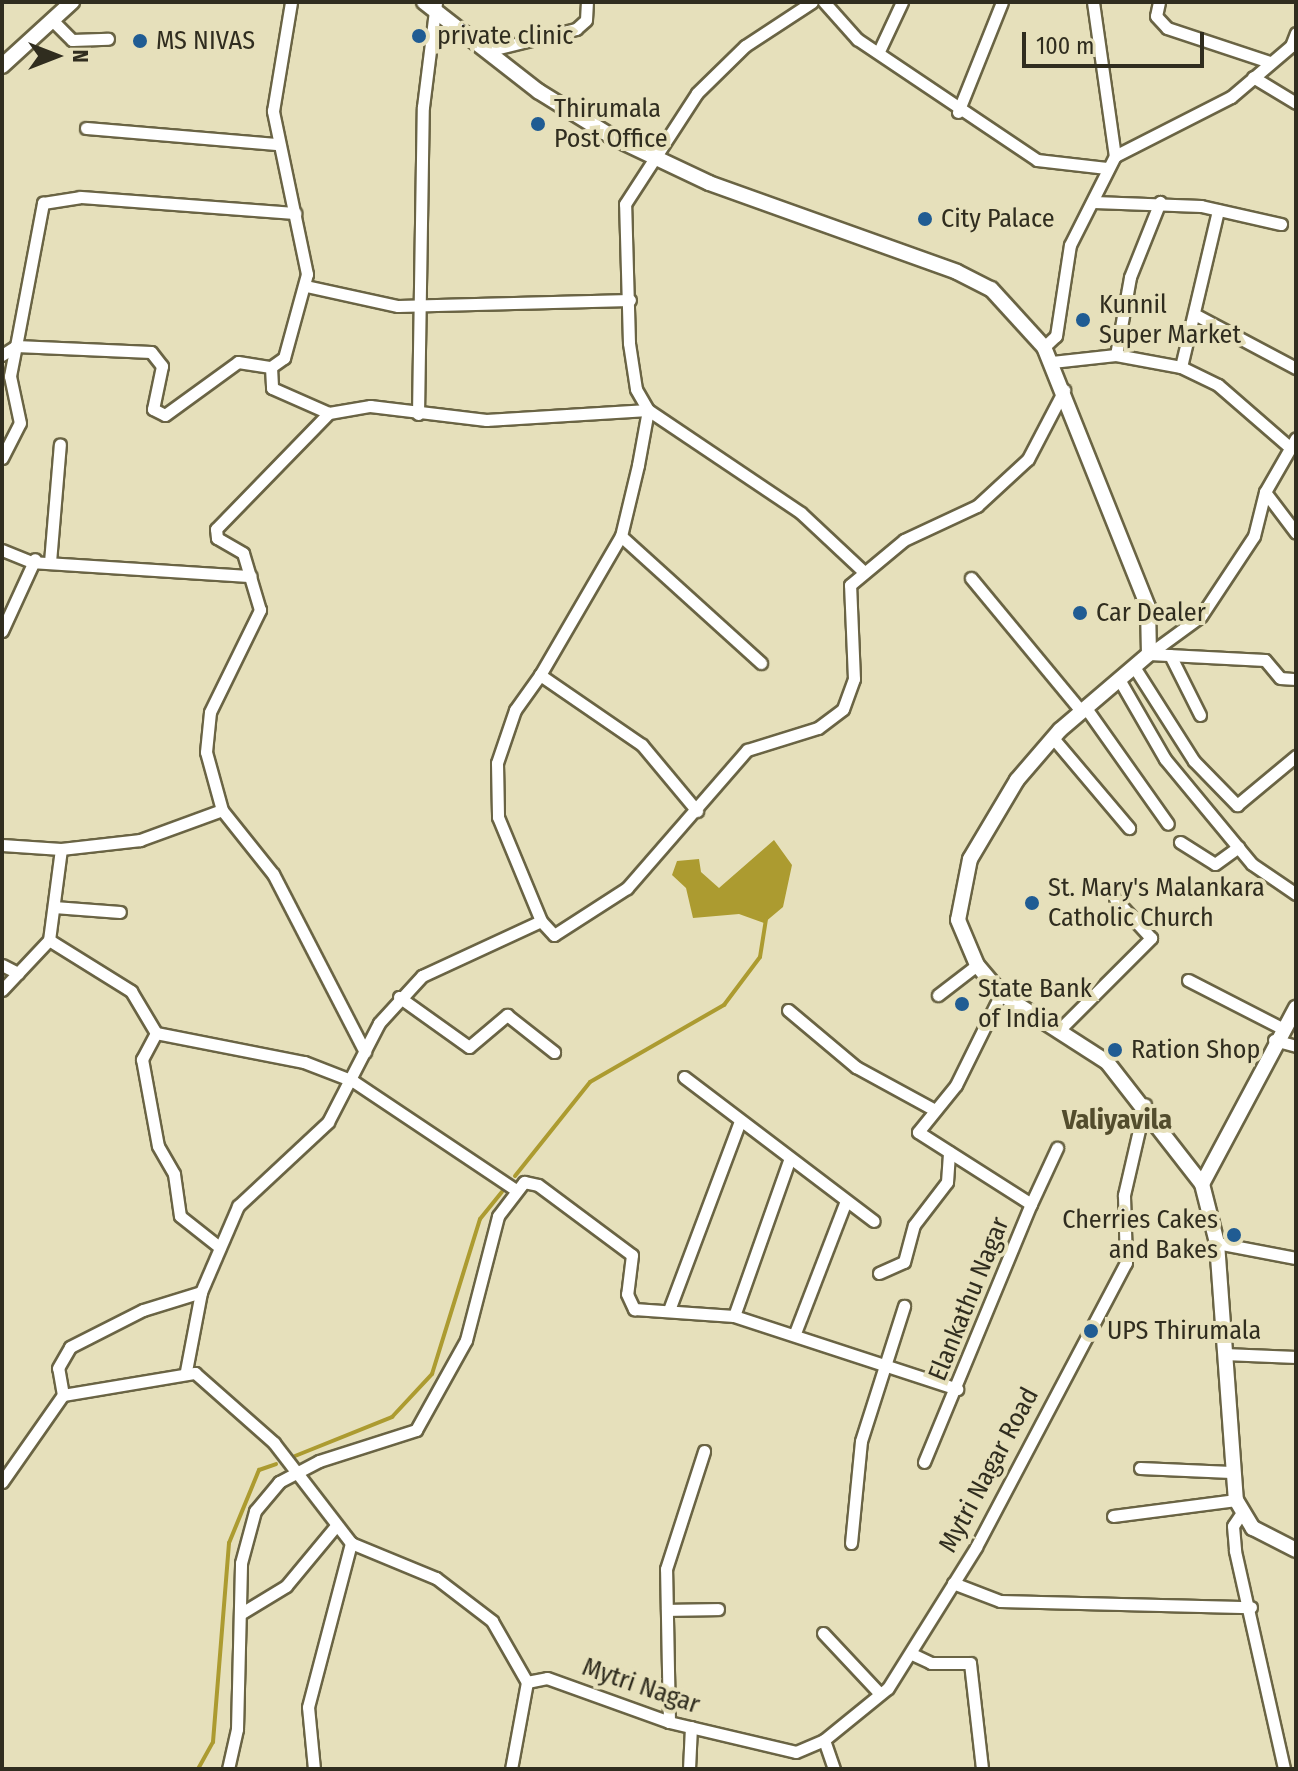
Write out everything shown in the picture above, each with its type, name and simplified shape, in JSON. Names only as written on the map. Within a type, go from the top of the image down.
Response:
[{"type":"main road","points":[[2,66],[72,2]]},
{"type":"main road","points":[[432,4],[538,91],[654,157],[957,272],[991,289],[1044,347],[1064,390],[1148,607],[1149,654],[1136,670],[1053,738],[1017,780],[959,887],[958,920],[977,965],[1001,994],[1107,1062],[1145,1103],[1202,1184],[1217,1243],[1231,1472],[1239,1507],[1296,1550]]},
{"type":"main road","points":[[1202,1184],[1278,1034],[1296,1008]]},
{"type":"street","points":[[2,355],[16,346],[151,352],[162,366],[153,409],[165,415],[238,362],[271,367],[284,358],[306,286],[295,213],[276,144],[275,65],[291,2]]},
{"type":"street","points":[[491,50],[523,48],[576,29],[586,20],[587,2]]},
{"type":"street","points":[[812,2],[745,46],[697,93],[625,204],[636,389],[648,410],[801,513],[862,570]]},
{"type":"street","points":[[824,2],[857,39],[880,49],[958,112],[1037,160],[1107,168]]},
{"type":"street","points":[[880,49],[902,2]]},
{"type":"street","points":[[958,112],[1002,2]]},
{"type":"street","points":[[1093,2],[1115,156]]},
{"type":"street","points":[[1159,2],[1156,16],[1167,28],[1270,62]]},
{"type":"street","points":[[418,414],[417,303],[423,107],[432,4]]},
{"type":"street","points":[[53,21],[72,40],[108,39]]},
{"type":"street","points":[[1044,347],[1056,336],[1070,245],[1115,156],[1231,97],[1270,62],[1293,47],[1296,33]]},
{"type":"street","points":[[1253,77],[1296,103]]},
{"type":"street","points":[[86,128],[276,144]]},
{"type":"street","points":[[2,458],[20,423],[10,376],[36,210],[51,199],[295,213]]},
{"type":"street","points":[[1094,202],[1160,202],[1218,210],[1281,224]]},
{"type":"street","points":[[1116,355],[1130,277],[1160,202]]},
{"type":"street","points":[[1181,367],[1198,316],[1218,210]]},
{"type":"street","points":[[306,286],[417,303],[630,300]]},
{"type":"street","points":[[1198,316],[1296,368]]},
{"type":"street","points":[[1052,362],[1116,355],[1181,367],[1218,385],[1291,441],[1265,492],[1254,536],[1201,616],[1149,654]]},
{"type":"street","points":[[271,367],[272,388],[329,413],[370,406],[486,420],[648,410]]},
{"type":"street","points":[[648,410],[621,536],[540,675],[515,710],[497,763],[498,817],[541,921],[554,935],[627,888],[747,750],[818,728],[843,709],[854,679],[850,585],[862,570],[904,540],[977,506],[1028,459],[1064,390]]},
{"type":"street","points":[[329,413],[216,529],[217,538],[243,553],[260,599],[256,628],[206,732],[222,810],[273,874],[365,1052]]},
{"type":"street","points":[[50,562],[60,444]]},
{"type":"street","points":[[1265,492],[1296,533]]},
{"type":"street","points":[[621,536],[761,663]]},
{"type":"street","points":[[2,631],[32,562],[51,547]]},
{"type":"street","points":[[2,550],[32,562],[251,576]]},
{"type":"street","points":[[971,578],[1085,712],[1168,824]]},
{"type":"street","points":[[1149,654],[1265,660],[1280,678],[1296,679]]},
{"type":"street","points":[[1170,655],[1200,715]]},
{"type":"street","points":[[1136,670],[1194,761],[1237,805],[1296,756]]},
{"type":"street","points":[[540,675],[642,745],[697,811]]},
{"type":"street","points":[[1120,681],[1165,759],[1238,847],[1296,894]]},
{"type":"street","points":[[1053,738],[1129,828]]},
{"type":"street","points":[[2,845],[61,849],[140,840],[222,810]]},
{"type":"street","points":[[1180,842],[1215,864],[1238,847]]},
{"type":"street","points":[[2,990],[49,940],[61,849]]},
{"type":"street","points":[[1060,1029],[1151,938],[1115,899]]},
{"type":"street","points":[[54,907],[120,912]]},
{"type":"street","points":[[186,1371],[201,1292],[218,1246],[238,1206],[328,1122],[399,997],[422,976],[541,921]]},
{"type":"street","points":[[49,940],[131,991],[156,1033],[304,1062],[353,1081],[516,1190]]},
{"type":"street","points":[[2,965],[18,973]]},
{"type":"street","points":[[938,995],[977,965]]},
{"type":"street","points":[[1188,980],[1296,1046]]},
{"type":"street","name":"Elankathu Nagar","points":[[924,1462],[957,1389],[1031,1204],[918,1132],[935,1110],[1001,994]]},
{"type":"street","points":[[399,997],[469,1047],[507,1015],[554,1052]]},
{"type":"street","points":[[788,1010],[856,1067],[935,1110]]},
{"type":"street","points":[[156,1033],[142,1059],[158,1146],[174,1174],[180,1216],[218,1246]]},
{"type":"street","points":[[684,1077],[789,1161],[874,1221]]},
{"type":"street","name":"Mytri Nagar Road","points":[[742,1742],[796,1752],[824,1740],[880,1694],[912,1654],[1126,1263],[1124,1195],[1145,1103]]},
{"type":"street","points":[[669,1310],[740,1121]]},
{"type":"street","points":[[1031,1204],[1057,1148]]},
{"type":"street","points":[[879,1273],[904,1262],[914,1225],[947,1182],[949,1152]]},
{"type":"street","points":[[734,1316],[789,1161]]},
{"type":"street","points":[[228,1769],[237,1729],[241,1563],[255,1511],[279,1482],[338,1452],[416,1430],[466,1340],[492,1231],[524,1182],[538,1185],[617,1242],[634,1260],[630,1306],[734,1316],[795,1333],[957,1389]]},
{"type":"street","points":[[795,1333],[846,1201]]},
{"type":"street","points":[[1217,1243],[1296,1258]]},
{"type":"street","points":[[2,1482],[63,1395],[61,1359],[88,1334],[201,1292]]},
{"type":"street","points":[[851,1543],[861,1441],[904,1306]]},
{"type":"street","points":[[1224,1354],[1296,1357]]},
{"type":"street","points":[[186,1371],[274,1443],[335,1527],[351,1543],[436,1578],[492,1621],[527,1682],[511,1769]]},
{"type":"street","points":[[63,1395],[95,1395],[186,1371]]},
{"type":"street","points":[[669,1722],[666,1569],[704,1451]]},
{"type":"street","points":[[1140,1468],[1231,1472]]},
{"type":"street","points":[[1113,1516],[1239,1507],[1233,1526],[1235,1551],[1251,1607],[1284,1769]]},
{"type":"street","points":[[240,1614],[286,1586],[335,1527]]},
{"type":"street","points":[[311,1768],[308,1707],[351,1543]]},
{"type":"street","points":[[953,1583],[1000,1601],[1251,1607]]},
{"type":"street","points":[[667,1610],[718,1609]]},
{"type":"street","points":[[823,1633],[880,1694]]},
{"type":"street","points":[[912,1654],[931,1663],[970,1663],[982,1769]]},
{"type":"street","name":"Mytri Nagar","points":[[527,1682],[547,1678],[669,1722],[742,1742]]},
{"type":"street","points":[[689,1769],[691,1727]]},
{"type":"street","points":[[824,1740],[834,1769]]},
{"type":"shaded area","points":[[774,840],[792,865],[783,907],[764,923],[739,914],[693,918],[686,888],[672,875],[677,861],[699,859],[701,872],[719,888]]},
{"type":"waterway","points":[[515,1176],[590,1082],[724,1005],[760,957],[766,918]]},
{"type":"waterway","points":[[295,1456],[392,1417],[432,1374],[480,1219],[502,1192]]},
{"type":"waterway","points":[[198,1769],[213,1742],[229,1543],[259,1470],[276,1464]]},
{"type":"place","name":"private clinic","points":[[419,36]]},
{"type":"place","name":"MS NIVAS","points":[[140,41]]},
{"type":"place","name":"Thirumala Post Office","points":[[538,124]]},
{"type":"place","name":"City Palace","points":[[925,219]]},
{"type":"place","name":"Kunnil Super Market","points":[[1083,320]]},
{"type":"place","name":"Car Dealer","points":[[1080,613]]},
{"type":"place","name":"St. Mary's Malankara Catholic Church","points":[[1032,903]]},
{"type":"place","name":"State Bank of India","points":[[962,1004]]},
{"type":"place","name":"Ration Shop","points":[[1115,1050]]},
{"type":"place","name":"Cherries Cakes and Bakes","points":[[1234,1235]]},
{"type":"place","name":"UPS Thirumala","points":[[1091,1331]]},
{"type":"district","name":"Valiyavila","points":[[1117,1120]]}]
